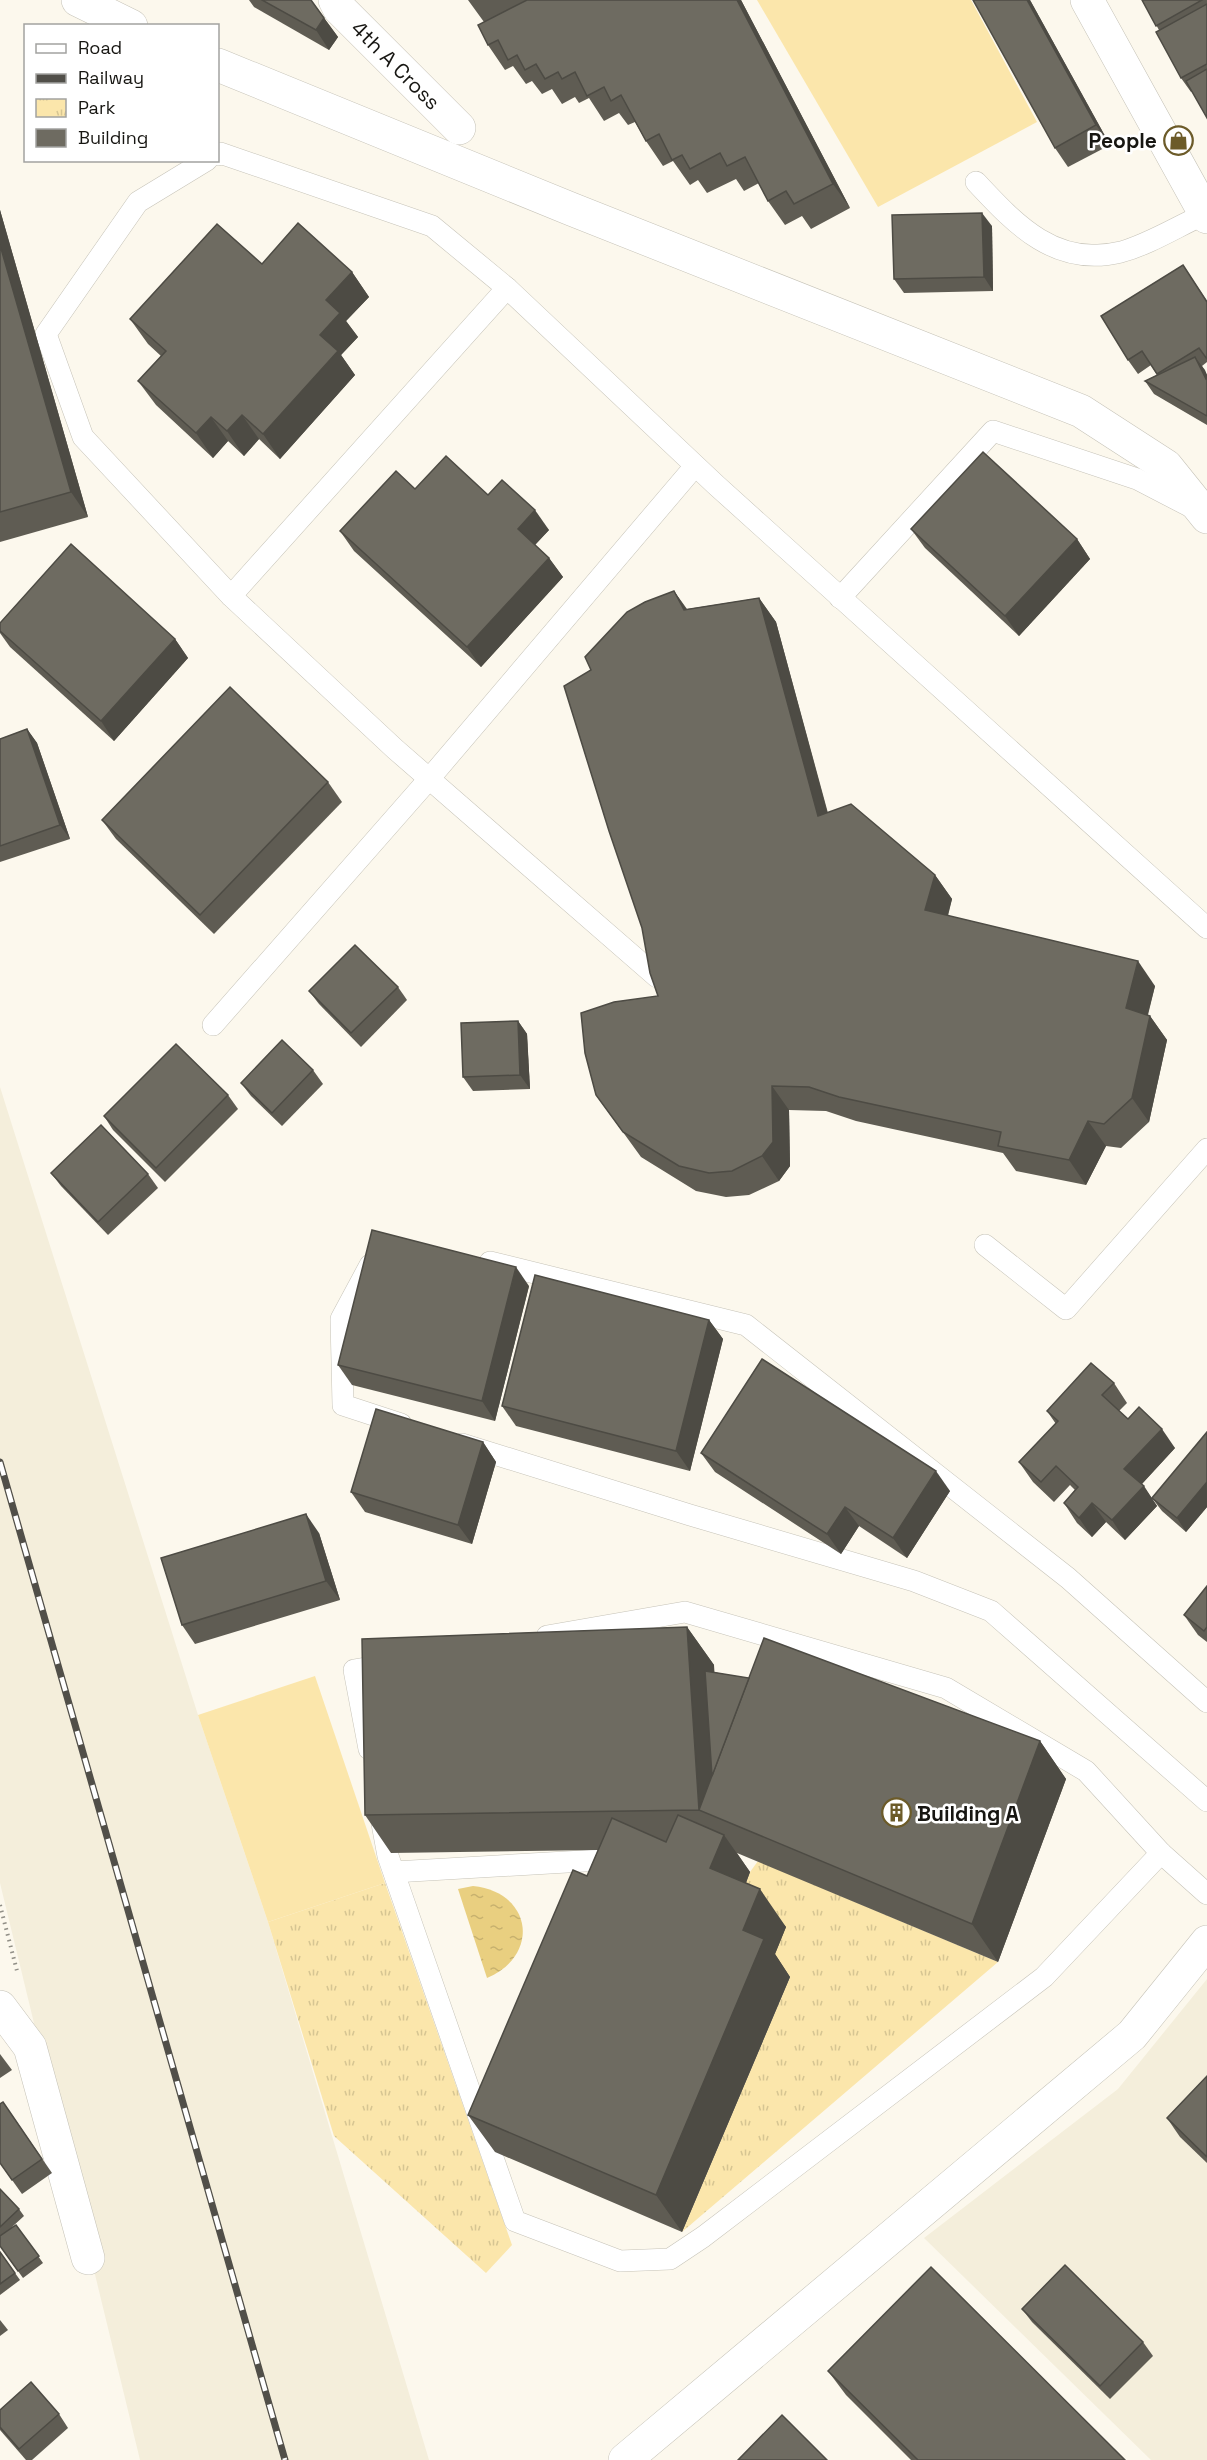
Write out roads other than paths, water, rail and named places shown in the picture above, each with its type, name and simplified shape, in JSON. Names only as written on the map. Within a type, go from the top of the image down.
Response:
[{"type":"street","points":[[78,0],[126,24]]},
{"type":"street","name":"4th A Cross","points":[[335,0],[339,8],[459,128]]},
{"type":"street","points":[[1087,0],[1203,200]]},
{"type":"street","points":[[219,64],[593,218],[1081,411],[1166,466],[1206,516]]},
{"type":"street","points":[[625,2460],[1132,2035],[1207,1942]]},
{"type":"street","points":[[0,2007],[30,2047],[88,2258]]},
{"type":"lane","points":[[219,154],[432,226],[507,288],[695,466],[1207,928]]},
{"type":"lane","points":[[204,162],[138,202],[46,334],[83,437],[231,596],[429,779],[657,976]]},
{"type":"lane","points":[[976,182],[1001,208],[1041,242],[1086,257],[1121,252],[1203,200]]},
{"type":"lane","points":[[231,596],[507,288]]},
{"type":"lane","points":[[840,597],[993,431],[1137,478],[1206,516]]},
{"type":"lane","points":[[213,1025],[429,779],[695,466]]},
{"type":"lane","points":[[985,1245],[1065,1309],[1207,1149]]},
{"type":"lane","points":[[381,1247],[340,1319],[343,1405],[420,1430]]},
{"type":"lane","points":[[467,1257],[746,1325],[1068,1578],[1207,1702]]},
{"type":"lane","points":[[441,1437],[690,1515],[914,1581],[991,1611],[1207,1801]]},
{"type":"lane","points":[[531,1639],[685,1612],[946,1688],[1086,1771],[1161,1853],[1207,1894]]},
{"type":"lane","points":[[371,1763],[354,1670],[413,1659]]},
{"type":"lane","points":[[377,1798],[388,1856],[515,2221],[620,2261],[670,2259],[703,2237],[1044,1977],[1161,1853]]},
{"type":"lane","points":[[394,1872],[618,1859],[608,1880]]},
{"type":"lane","points":[[485,2135],[495,2114]]},
{"type":"water","points":[[473,1886],[493,1891],[508,1900],[518,1912],[522,1926],[522,1940],[516,1955],[504,1968],[487,1978],[458,1889]]},
{"type":"railway","points":[[0,1462],[285,2460]]},
{"type":"place","name":"People","points":[[1178,140]]},
{"type":"place","name":"Building A","points":[[896,1813]]}]
